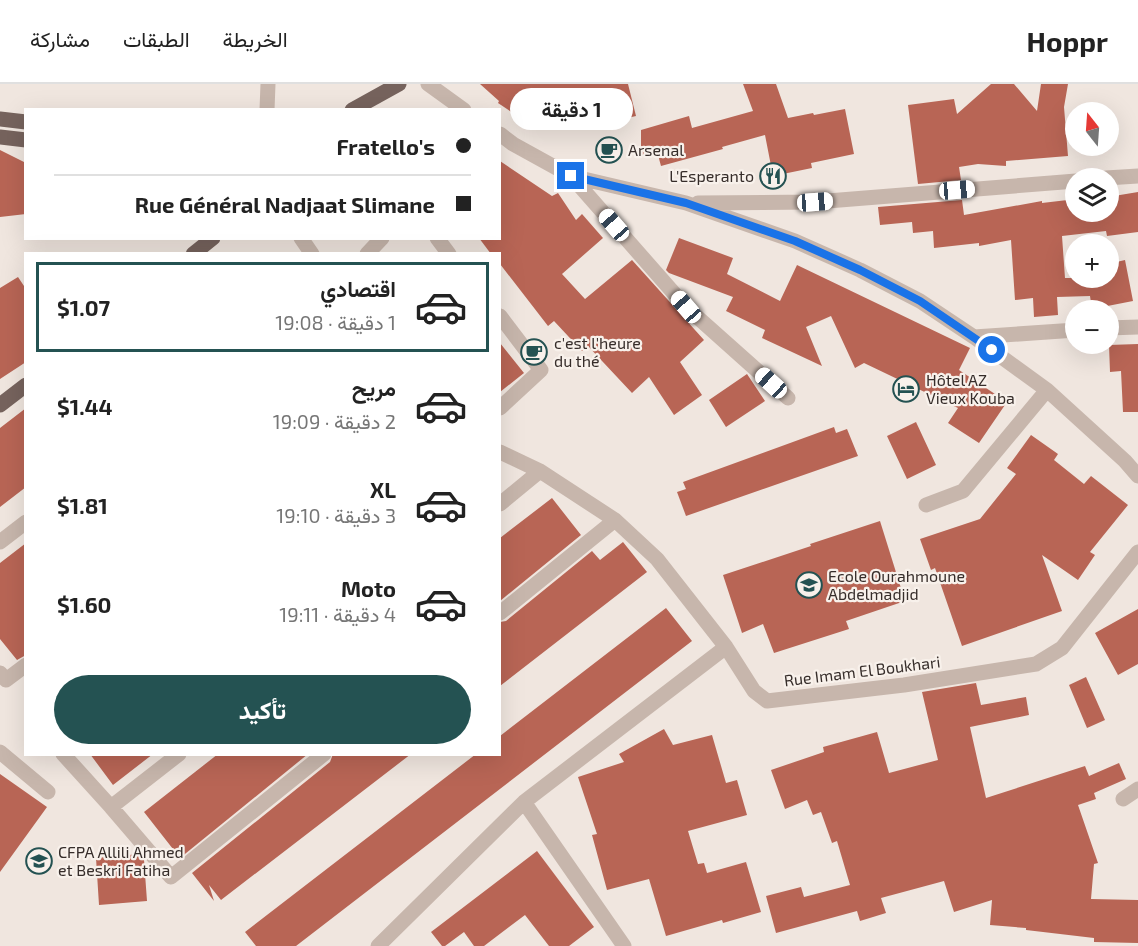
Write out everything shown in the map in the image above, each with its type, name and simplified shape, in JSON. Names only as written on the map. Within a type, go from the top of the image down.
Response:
[{"type":"main road","points":[[356,108],[399,84]]},
{"type":"main road","points":[[379,108],[406,84]]},
{"type":"main road","points":[[0,119],[24,122]]},
{"type":"main road","points":[[0,137],[24,140]]},
{"type":"main road","points":[[196,252],[210,240]]},
{"type":"main road","points":[[0,405],[24,387]]},
{"type":"street","points":[[267,108],[268,84]]},
{"type":"street","points":[[428,84],[461,108]]},
{"type":"street","points":[[501,135],[513,144],[571,176],[686,203],[795,241],[860,270],[920,301],[1047,390],[1125,461],[1138,476]]},
{"type":"street","points":[[571,176],[686,307],[788,398]]},
{"type":"street","points":[[1119,177],[1138,176]]},
{"type":"street","points":[[686,203],[815,202],[1065,182]]},
{"type":"street","points":[[369,252],[380,240]]},
{"type":"street","points":[[438,240],[447,252]]},
{"type":"street","points":[[501,317],[541,370],[501,407]]},
{"type":"street","points":[[1119,328],[1138,327]]},
{"type":"street","points":[[974,337],[1065,331]]},
{"type":"street","points":[[926,505],[963,491],[1047,390]]},
{"type":"street","name":"Rue Imam El Boukhari","points":[[501,452],[540,471],[615,520],[657,560],[726,647],[754,691],[767,701],[904,685],[1036,664],[1062,648],[1138,552]]},
{"type":"street","points":[[501,503],[540,471]]},
{"type":"street","points":[[501,612],[615,520]]},
{"type":"street","points":[[0,542],[24,525]]},
{"type":"street","points":[[378,946],[525,802],[726,647]]},
{"type":"street","points":[[3,677],[24,666]]},
{"type":"street","points":[[0,752],[48,792]]},
{"type":"street","points":[[65,756],[171,877],[322,756]]},
{"type":"street","points":[[111,807],[176,756]]},
{"type":"street","points":[[1123,799],[1138,789]]},
{"type":"street","points":[[525,802],[624,946]]},
{"type":"building","points":[[480,84],[628,84],[636,116],[597,125],[589,92],[528,107],[522,119],[498,103],[499,101]]},
{"type":"building","points":[[743,84],[776,84],[788,118],[845,109],[854,154],[811,163],[812,168],[773,176],[765,135],[661,166],[658,155],[641,155],[641,130],[689,116],[692,128],[753,111]]},
{"type":"building","points":[[991,84],[1014,84],[1037,111],[1041,84],[1068,84],[1064,107],[1065,156],[1068,156],[1006,161],[1006,166],[978,164],[959,167],[961,180],[918,184],[908,105],[954,99],[957,114]]},
{"type":"building","points":[[0,150],[24,162],[24,214],[0,217]]},
{"type":"building","points":[[501,162],[552,196],[558,193],[576,220],[582,214],[603,238],[562,274],[585,299],[632,260],[704,340],[680,362],[702,395],[674,415],[649,377],[632,393],[588,346],[582,351],[554,321],[548,326],[501,265],[501,252],[490,252],[480,240],[501,240]]},
{"type":"building","points":[[1138,192],[1138,232],[1119,234],[1107,234],[1106,231],[1062,236],[1065,288],[1119,288],[1119,261],[1125,260],[1133,301],[1119,304],[1119,300],[1091,300],[1090,296],[1057,297],[1058,315],[1034,317],[1033,298],[1015,300],[1011,240],[979,246],[979,243],[934,248],[933,231],[913,233],[912,222],[880,225],[878,207],[962,200],[964,215],[1042,201],[1042,203],[1065,200],[1065,222],[1119,222],[1119,195]]},
{"type":"building","points":[[679,238],[733,258],[727,274],[780,301],[797,265],[970,348],[959,370],[1007,402],[979,443],[948,423],[958,408],[864,363],[855,368],[831,316],[806,327],[822,366],[762,338],[765,330],[726,311],[733,297],[666,270]]},
{"type":"building","points":[[18,277],[24,286],[24,363],[0,379],[0,288]]},
{"type":"building","points":[[501,344],[524,373],[501,391]]},
{"type":"building","points":[[1138,344],[1138,412],[1123,412],[1121,371],[1110,372],[1109,354],[1119,354],[1119,345]]},
{"type":"building","points":[[747,374],[765,401],[726,427],[709,400]]},
{"type":"building","points":[[24,410],[24,489],[0,507],[0,428]]},
{"type":"building","points":[[916,422],[936,465],[907,479],[887,436]]},
{"type":"building","points":[[834,427],[836,433],[847,429],[858,456],[686,516],[677,492],[686,489],[683,482]]},
{"type":"building","points":[[1031,435],[1058,454],[1054,460],[1084,484],[1091,476],[1128,505],[1090,552],[1095,555],[1078,580],[1042,555],[1062,611],[962,646],[935,568],[931,570],[920,539],[980,519],[1016,474],[1007,468]]},
{"type":"building","points":[[552,498],[581,535],[501,600],[501,537]]},
{"type":"building","points":[[880,521],[905,601],[846,621],[849,629],[774,653],[763,624],[742,633],[723,575]]},
{"type":"building","points":[[623,542],[647,572],[501,685],[501,622],[506,621],[592,551],[600,560]]},
{"type":"building","points":[[24,545],[24,656],[17,660],[0,639],[0,563]]},
{"type":"building","points":[[666,608],[692,641],[296,946],[256,946],[245,932],[473,756],[501,756],[501,735]]},
{"type":"building","points":[[1138,609],[1138,664],[1118,675],[1095,633]]},
{"type":"building","points":[[1086,677],[1105,720],[1087,728],[1069,685]]},
{"type":"building","points":[[976,683],[981,705],[1026,697],[1029,715],[970,727],[986,798],[1085,766],[1089,776],[1119,763],[1126,779],[1094,793],[1096,799],[1078,805],[1098,863],[1094,864],[1091,899],[1138,900],[1138,943],[1094,942],[1094,938],[990,925],[992,900],[954,912],[944,881],[881,898],[886,913],[860,921],[857,911],[776,933],[766,896],[801,887],[804,897],[850,885],[837,841],[832,843],[821,812],[813,815],[807,800],[785,809],[771,770],[824,752],[823,747],[877,732],[889,773],[938,760],[922,692]]},
{"type":"building","points":[[664,729],[673,745],[712,735],[726,783],[737,780],[747,815],[688,831],[698,864],[704,863],[707,873],[746,862],[761,912],[666,936],[649,879],[607,890],[592,835],[597,834],[578,777],[624,762],[619,754]]},
{"type":"building","points":[[91,756],[150,756],[113,785]]},
{"type":"building","points":[[215,756],[306,756],[180,858],[144,812]]},
{"type":"building","points":[[332,756],[408,756],[221,900],[209,885],[214,901],[192,873],[330,762]]},
{"type":"building","points":[[0,774],[47,807],[0,872]]},
{"type":"building","points":[[537,851],[594,927],[569,946],[549,946],[525,915],[484,946],[474,946],[464,932],[442,946],[431,932]]},
{"type":"building","points":[[139,854],[144,860],[147,901],[99,905],[96,858]]},
{"type":"place","name":"Arsenal","points":[[609,150]]},
{"type":"place","name":"L'Esperanto","points":[[773,176]]},
{"type":"place","name":"c'est l'heure du thé","points":[[534,352]]},
{"type":"place","name":"Hôtel AZ Vieux Kouba","points":[[906,389]]},
{"type":"place","name":"Ecole Ourahmoune Abdelmadjid","points":[[809,585]]},
{"type":"place","name":"CFPA Allili Ahmed et Beskri Fatiha","points":[[39,861]]},
{"type":"route","points":[[571,176],[686,203],[795,241],[860,270],[920,301],[992,350]]}]
